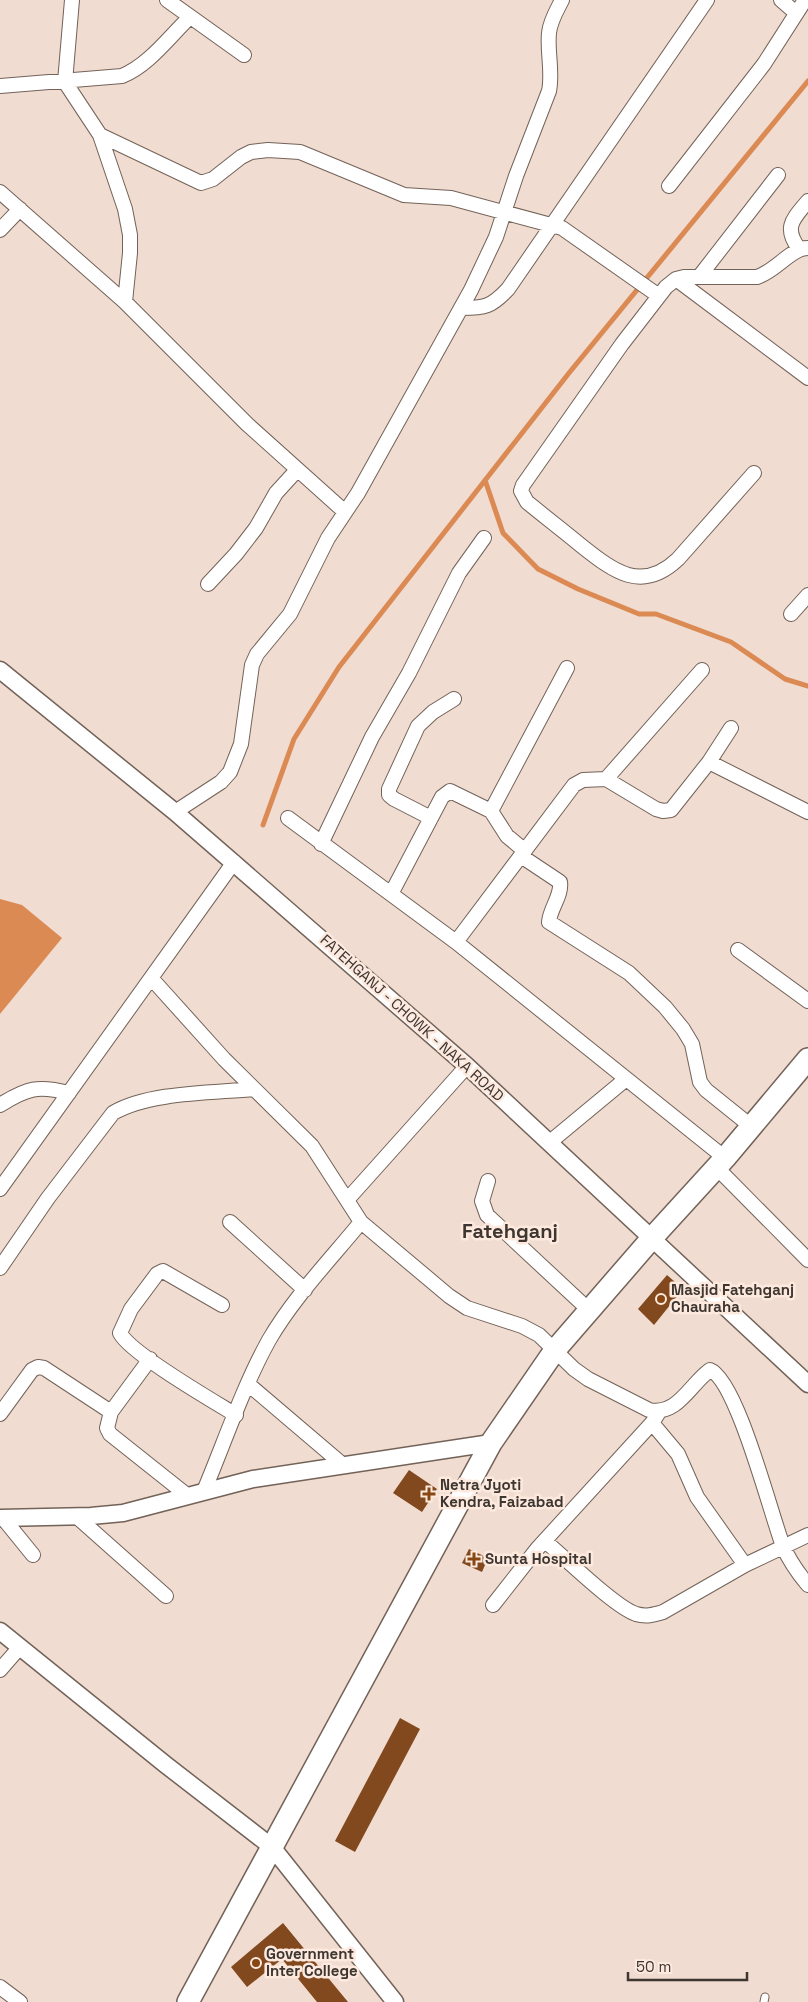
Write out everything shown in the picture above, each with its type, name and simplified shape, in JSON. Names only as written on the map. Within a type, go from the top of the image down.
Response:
[{"type":"main road","points":[[188,2002],[491,1443],[555,1350],[652,1238],[721,1163],[808,1059]]},
{"type":"street","points":[[72,0],[65,82],[100,134],[125,209],[130,236],[125,302]]},
{"type":"street","points":[[167,0],[244,55]]},
{"type":"street","points":[[175,812],[221,782],[230,772],[241,744],[252,665],[257,654],[290,614],[311,568],[358,493],[461,308],[486,259],[549,91],[551,80],[549,33],[552,20],[562,0]]},
{"type":"street","points":[[461,308],[483,308],[495,304],[508,289],[707,0]]},
{"type":"street","points":[[781,0],[796,13]]},
{"type":"street","points":[[669,186],[754,78],[805,0]]},
{"type":"street","points":[[0,86],[111,78],[133,72],[190,17]]},
{"type":"street","points":[[100,134],[201,184],[213,179],[241,157],[251,152],[268,150],[291,151],[312,157],[404,195],[451,198],[553,224],[573,234],[649,289]]},
{"type":"street","points":[[699,277],[778,175]]},
{"type":"street","points":[[0,192],[125,302],[218,396],[345,512]]},
{"type":"street","points":[[754,473],[678,560],[666,571],[646,577],[633,576],[608,567],[523,498],[521,492],[523,485],[616,352],[649,289],[676,279],[757,277],[768,274],[804,248],[792,239],[790,231],[792,223],[808,201]]},
{"type":"street","points":[[0,230],[20,209]]},
{"type":"street","points":[[676,279],[808,378]]},
{"type":"street","points":[[208,584],[236,554],[256,528],[276,493],[297,470]]},
{"type":"street","points":[[321,844],[372,737],[413,666],[459,573],[484,538]]},
{"type":"street","points":[[791,614],[808,595]]},
{"type":"street","points":[[491,811],[567,668]]},
{"type":"street","name":"FATEHGANJ - CHOWK - NAKA ROAD","points":[[0,670],[234,862],[467,1066],[808,1384]]},
{"type":"street","points":[[606,779],[702,670]]},
{"type":"street","points":[[431,818],[394,799],[390,795],[389,789],[418,726],[434,712],[454,699]]},
{"type":"street","points":[[456,942],[574,785],[583,780],[606,779],[663,811],[671,810],[708,762],[731,728]]},
{"type":"street","points":[[708,762],[808,812]]},
{"type":"street","points":[[391,894],[442,797],[450,791],[491,811],[507,836],[523,853],[560,882],[561,889],[550,914],[549,922],[629,973],[654,996],[683,1029],[692,1044],[700,1082],[706,1090],[752,1127]]},
{"type":"street","points":[[288,818],[456,942],[626,1079],[721,1163],[808,1260]]},
{"type":"street","points":[[1,1186],[152,979],[234,862]]},
{"type":"street","points":[[738,950],[808,1000]]},
{"type":"street","points":[[152,979],[224,1060],[312,1146],[361,1222],[449,1296],[467,1308],[522,1326],[539,1335],[574,1369],[588,1379],[649,1410],[678,1454],[697,1497],[745,1566]]},
{"type":"street","points":[[347,1200],[467,1066]]},
{"type":"street","points":[[550,1142],[626,1079]]},
{"type":"street","points":[[0,1105],[29,1089],[52,1089],[69,1093]]},
{"type":"street","points":[[0,1268],[48,1198],[113,1113],[126,1105],[144,1100],[254,1089]]},
{"type":"street","points":[[488,1181],[482,1201],[487,1215],[590,1311]]},
{"type":"street","points":[[230,1222],[305,1290]]},
{"type":"street","points":[[204,1491],[248,1384],[270,1338],[305,1290],[361,1222]]},
{"type":"street","points":[[222,1305],[170,1273],[163,1271],[157,1274],[131,1308],[120,1333],[123,1339],[150,1359],[236,1415]]},
{"type":"street","points":[[150,1359],[111,1412],[107,1428],[110,1434],[188,1496]]},
{"type":"street","points":[[0,1414],[32,1370],[38,1367],[44,1368],[111,1412]]},
{"type":"street","points":[[493,1605],[545,1541],[655,1418],[688,1394],[710,1370],[719,1376],[735,1406],[784,1547],[808,1585]]},
{"type":"street","points":[[248,1384],[342,1464]]},
{"type":"street","points":[[1,1518],[123,1513],[253,1479],[342,1464],[491,1443]]},
{"type":"street","points":[[76,1516],[166,1596]]},
{"type":"street","points":[[1,1518],[33,1555]]},
{"type":"street","points":[[545,1541],[618,1603],[634,1613],[643,1615],[663,1612],[745,1566],[808,1535]]},
{"type":"street","points":[[0,1630],[166,1765],[272,1847],[395,2002]]},
{"type":"street","points":[[0,1670],[20,1647]]},
{"type":"street","points":[[0,1987],[20,2002]]},
{"type":"shaded area","points":[[0,899],[22,905],[62,938],[0,1014]]},
{"type":"building","name":"Masjid Fatehganj Chauraha","points":[[667,1275],[683,1289],[654,1325],[638,1309]]},
{"type":"building","points":[[409,1470],[437,1489],[422,1512],[393,1493]]},
{"type":"building","points":[[469,1549],[488,1558],[482,1572],[462,1563]]},
{"type":"building","points":[[400,1718],[420,1729],[355,1852],[335,1841]]},
{"type":"building","name":"Government Inter College","points":[[283,1923],[348,2002],[317,2002],[282,1959],[247,1987],[231,1967]]},
{"type":"waterway","points":[[263,825],[294,739],[339,667],[569,373],[808,81]]},
{"type":"waterway","points":[[485,480],[503,533],[538,569],[578,589],[639,614],[656,614],[731,642],[785,679],[808,686]]},
{"type":"place","name":"Masjid Fatehganj Chauraha","points":[[661,1299]]},
{"type":"place","name":"Netra Jyoti Kendra, Faizabad","points":[[429,1494]]},
{"type":"place","name":"Sunta Hospital","points":[[474,1559]]},
{"type":"place","name":"Government Inter College","points":[[256,1963]]},
{"type":"district","name":"Fatehganj","points":[[510,1231]]}]
